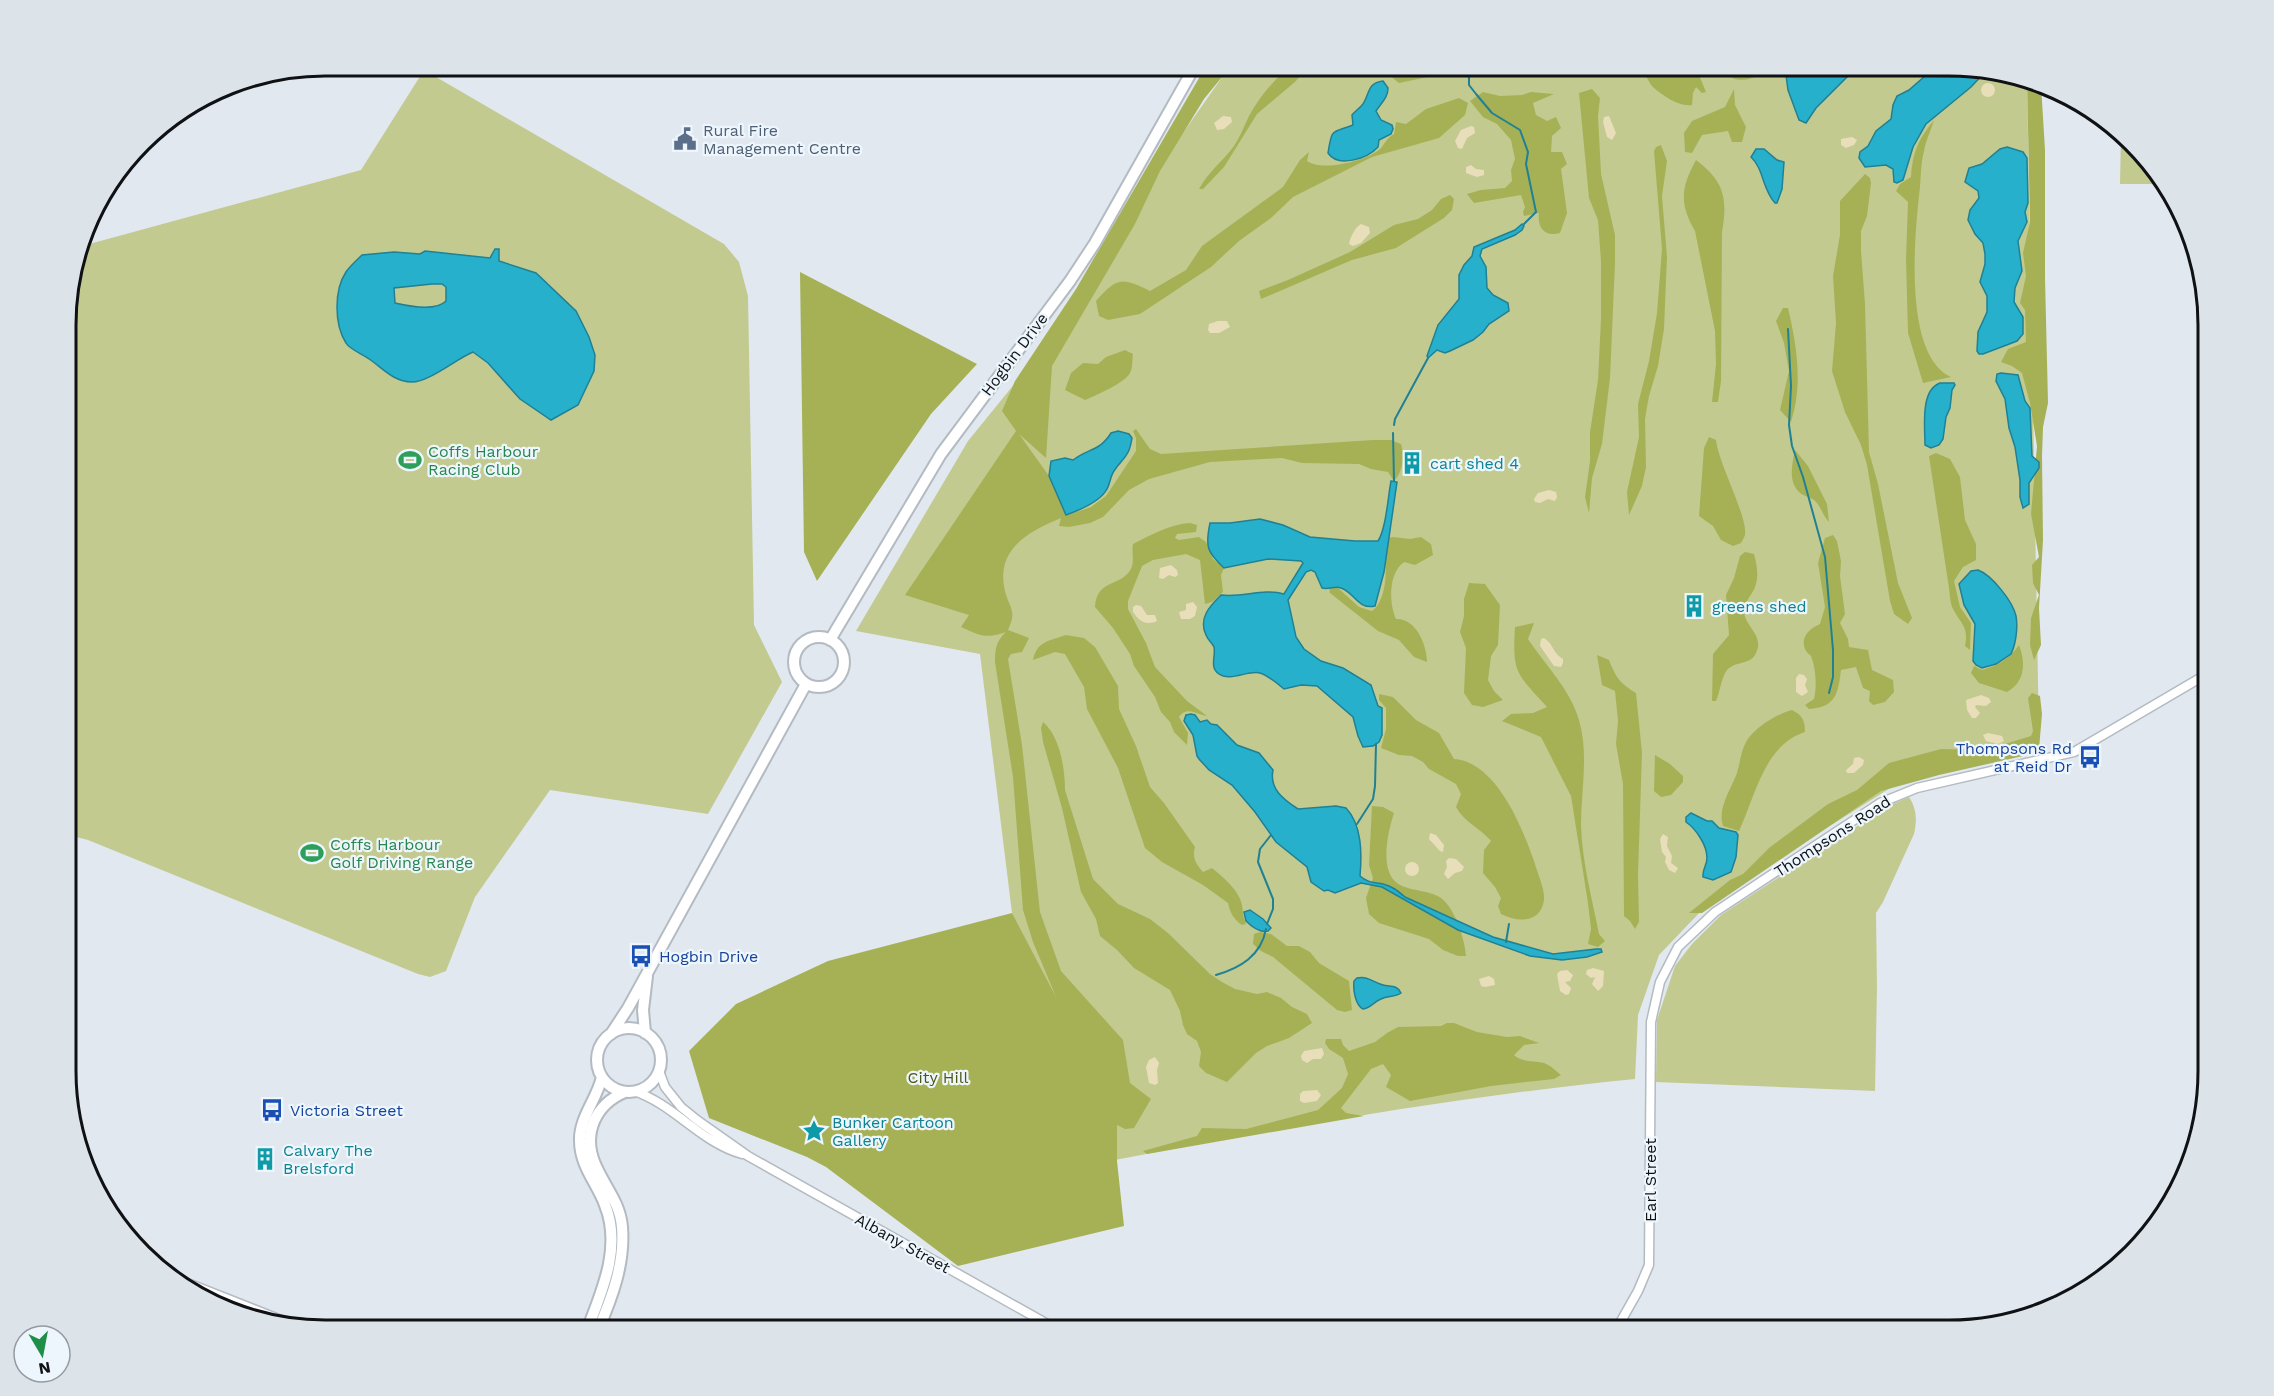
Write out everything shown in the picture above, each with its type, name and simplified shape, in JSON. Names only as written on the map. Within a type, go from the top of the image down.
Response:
[{"type":"main road","name":"Hogbin Drive","points":[[831,640],[941,454],[1070,282],[1095,243],[1189,76]]},
{"type":"main road","points":[[818,637],[831,640],[840,648],[844,656],[843,672],[838,679],[825,687],[807,684],[797,675],[794,667],[797,651],[809,639],[818,637]]},
{"type":"main road","points":[[630,1091],[608,1084],[602,1077],[597,1062],[598,1052],[648,970],[807,684]]},
{"type":"main road","points":[[645,1032],[643,1010],[648,970]]},
{"type":"main road","points":[[602,1320],[616,1284],[621,1260],[622,1233],[616,1202],[595,1164],[591,1133],[598,1112],[606,1102],[649,1085],[659,1071],[661,1056],[658,1046],[645,1032],[628,1028],[611,1034]]},
{"type":"main road","points":[[590,1320],[606,1279],[612,1234],[605,1205],[584,1164],[579,1144],[582,1124],[597,1095],[602,1077]]},
{"type":"street","name":"Thompsons Road","points":[[1651,1022],[1660,982],[1678,947],[1693,931],[1715,912],[1880,803],[1917,788],[2074,752],[2198,679]]},
{"type":"street","name":"Earl Street","points":[[1622,1320],[1649,1265],[1651,1022]]},
{"type":"street","name":"Albany Street","points":[[659,1071],[665,1087],[681,1107],[748,1156],[1040,1320]]},
{"type":"street","name":"Albany Street","points":[[630,1091],[663,1104],[694,1130],[730,1151],[748,1156]]},
{"type":"street","points":[[214,1293],[249,1307]]},
{"type":"green space","name":"Coffs Harbour Racing Club","points":[[420,76],[434,76],[724,244],[739,262],[748,296],[754,625],[782,682],[708,814],[550,790],[475,897],[446,971],[430,977],[76,837],[76,325],[81,277],[90,244],[361,170]]},
{"type":"green space","name":"City Hill","points":[[1200,76],[1223,76],[1204,99],[1160,171],[1135,224],[1052,366],[1046,458],[1019,434],[1049,476],[1065,516],[1091,507],[1106,496],[1136,451],[1136,438],[1133,431],[1136,429],[1150,449],[1161,454],[1391,440],[1401,444],[1402,464],[1394,481],[1388,472],[1359,464],[1302,463],[1282,458],[1210,462],[1149,479],[1129,490],[1103,517],[1090,523],[1069,527],[1059,526],[1061,518],[1049,523],[1026,536],[1010,553],[1003,576],[1005,591],[1012,610],[1008,630],[1029,638],[1022,652],[1011,654],[1008,659],[1022,745],[1040,912],[1061,971],[1123,1040],[1130,1083],[1151,1099],[1134,1128],[1125,1129],[1117,1125],[1117,1161],[1124,1226],[958,1266],[826,1167],[807,1157],[709,1118],[689,1051],[736,1004],[828,961],[1012,913],[1056,997],[1033,942],[1023,910],[1013,777],[995,662],[997,646],[1006,632],[988,636],[974,633],[961,627],[969,615],[905,595],[1016,431],[1002,411],[1015,381],[1076,289]]},
{"type":"green space","points":[[1223,76],[1949,76],[1997,81],[2027,89],[2039,736],[1895,785],[1755,873],[1703,909],[1659,955],[1638,1015],[1635,1079],[1505,1094],[1374,1114],[1115,1160],[1102,1137],[1012,913],[980,654],[856,631],[968,441],[1047,344],[1171,150]]},
{"type":"green space","points":[[1280,76],[1300,76],[1257,114],[1224,167],[1203,189],[1199,189],[1234,146],[1253,109]]},
{"type":"green space","points":[[1390,76],[1432,76],[1399,83]]},
{"type":"green space","points":[[1646,76],[1699,76],[1706,92],[1702,93],[1696,87],[1692,105],[1687,105],[1666,97]]},
{"type":"green space","points":[[1732,76],[1756,76],[1745,80],[1732,78]]},
{"type":"green space","points":[[1592,89],[1600,98],[1598,116],[1601,174],[1615,235],[1615,263],[1610,378],[1602,444],[1592,478],[1589,513],[1585,497],[1590,461],[1590,432],[1598,380],[1601,261],[1598,220],[1589,198],[1579,93]]},
{"type":"green space","points":[[1734,89],[1735,105],[1746,127],[1742,142],[1732,142],[1728,131],[1702,135],[1692,153],[1685,152],[1684,133],[1692,121],[1725,107]]},
{"type":"green space","points":[[2027,89],[2042,94],[2045,150],[2048,403],[2043,427],[2042,456],[2043,540],[2039,608],[2041,645],[2034,660],[2030,645],[2031,618],[2039,595],[2033,583],[2032,565],[2039,557],[2031,514],[2037,446],[2022,373],[2001,362],[2008,349],[2026,342],[2025,310],[2020,303],[2026,276],[2023,253],[2030,222]]},
{"type":"green space","points":[[1483,92],[1500,96],[1522,95],[1531,92],[1554,94],[1533,103],[1536,115],[1547,121],[1556,117],[1561,128],[1552,136],[1551,152],[1562,152],[1567,164],[1561,169],[1567,213],[1560,233],[1550,234],[1543,230],[1539,223],[1539,213],[1524,216],[1525,207],[1521,195],[1474,203],[1467,194],[1505,188],[1512,181],[1511,170],[1515,159],[1511,140],[1497,124],[1483,117],[1470,101]]},
{"type":"green space","points":[[1459,98],[1468,103],[1465,115],[1439,138],[1372,157],[1293,197],[1211,267],[1140,314],[1108,320],[1099,316],[1096,301],[1109,287],[1126,282],[1150,291],[1186,270],[1202,246],[1283,187],[1300,160],[1309,152],[1307,161],[1314,164],[1334,165],[1356,161],[1381,148],[1394,134],[1396,122],[1406,124],[1426,109]]},
{"type":"green space","points":[[1934,120],[1923,155],[1916,232],[1915,290],[1918,319],[1925,344],[1935,364],[1951,377],[1923,383],[1908,333],[1906,259],[1908,202],[1896,191],[1900,184],[1911,177],[1917,146]]},
{"type":"green space","points":[[1661,145],[1667,161],[1662,196],[1667,257],[1664,329],[1645,419],[1646,467],[1642,486],[1629,515],[1627,492],[1639,437],[1638,404],[1649,361],[1657,313],[1662,249],[1654,151]]},
{"type":"green space","points":[[2121,145],[2154,184],[2120,184]]},
{"type":"green space","points":[[1696,160],[1713,175],[1724,200],[1721,381],[1718,402],[1712,402],[1716,364],[1715,331],[1695,231],[1684,204],[1687,179]]},
{"type":"green space","points":[[1865,174],[1870,178],[1871,183],[1867,216],[1861,231],[1869,452],[1878,484],[1898,583],[1912,618],[1908,624],[1894,614],[1890,601],[1867,465],[1861,445],[1845,412],[1832,371],[1836,323],[1833,276],[1840,235],[1840,201]]},
{"type":"green space","points":[[1450,195],[1454,199],[1452,210],[1444,218],[1396,248],[1352,260],[1261,299],[1259,291],[1350,252],[1394,225],[1418,219],[1432,210],[1441,199]]},
{"type":"green space","points":[[800,272],[977,364],[931,414],[817,581],[804,552]]},
{"type":"green space","points":[[1783,308],[1788,308],[1797,365],[1797,394],[1791,422],[1780,410],[1789,371],[1784,343],[1776,321]]},
{"type":"green space","points":[[1125,350],[1133,354],[1131,371],[1123,380],[1085,400],[1065,390],[1071,373],[1083,363],[1098,364],[1106,357]]},
{"type":"green space","points":[[1709,437],[1716,440],[1745,527],[1745,535],[1741,543],[1733,546],[1721,540],[1713,526],[1699,516],[1704,448]]},
{"type":"green space","points":[[1795,450],[1808,466],[1827,504],[1829,522],[1816,502],[1801,494],[1793,483]]},
{"type":"green space","points":[[1936,453],[1950,459],[1960,477],[1965,520],[1976,544],[1976,560],[1963,567],[1954,581],[1960,607],[1971,623],[1970,650],[1965,646],[1965,630],[1951,602],[1929,456]]},
{"type":"green space","points":[[1190,523],[1197,525],[1196,532],[1177,534],[1175,538],[1179,540],[1199,537],[1206,542],[1213,559],[1224,568],[1221,575],[1223,592],[1212,602],[1205,604],[1200,560],[1186,554],[1153,560],[1142,566],[1128,601],[1128,609],[1146,643],[1155,667],[1187,701],[1207,716],[1188,711],[1179,717],[1188,733],[1187,745],[1174,732],[1170,722],[1161,712],[1155,697],[1134,666],[1130,654],[1113,628],[1095,607],[1099,592],[1124,577],[1131,569],[1133,544],[1168,528]]},
{"type":"green space","points":[[1833,535],[1837,541],[1841,561],[1840,576],[1845,614],[1840,623],[1848,639],[1849,647],[1868,650],[1872,670],[1893,680],[1894,692],[1885,702],[1873,705],[1869,701],[1870,691],[1863,688],[1856,667],[1841,670],[1839,686],[1834,698],[1825,705],[1809,709],[1805,705],[1814,699],[1816,678],[1813,661],[1805,650],[1804,641],[1810,631],[1820,624],[1825,607],[1818,563],[1825,538]]},
{"type":"green space","points":[[1393,537],[1410,539],[1421,537],[1431,544],[1433,555],[1415,565],[1404,562],[1395,573],[1391,589],[1396,619],[1403,620],[1415,628],[1425,648],[1427,662],[1414,657],[1399,640],[1378,631],[1330,593],[1329,588],[1338,588],[1359,607],[1372,611],[1382,597],[1386,577],[1381,539]]},
{"type":"green space","points":[[1745,552],[1754,554],[1757,566],[1756,583],[1744,612],[1757,637],[1758,648],[1752,658],[1727,670],[1716,701],[1712,701],[1713,654],[1729,635],[1726,595],[1740,556]]},
{"type":"green space","points":[[1469,583],[1485,584],[1500,605],[1498,645],[1491,656],[1488,680],[1503,700],[1483,707],[1472,705],[1464,693],[1466,648],[1460,632],[1464,616],[1464,599]]},
{"type":"green space","points":[[1534,623],[1528,639],[1570,698],[1582,733],[1584,746],[1581,812],[1583,853],[1599,934],[1605,941],[1598,947],[1588,944],[1591,929],[1571,796],[1541,737],[1502,721],[1511,714],[1533,713],[1547,707],[1523,679],[1516,664],[1515,627]]},
{"type":"green space","points":[[1066,635],[1084,638],[1095,647],[1118,686],[1119,709],[1136,746],[1150,787],[1195,847],[1194,858],[1203,872],[1212,868],[1234,889],[1240,899],[1246,924],[1242,925],[1236,920],[1228,903],[1203,885],[1162,862],[1145,848],[1118,768],[1087,709],[1084,687],[1065,654],[1055,652],[1033,660],[1041,645]]},
{"type":"green space","points":[[2019,645],[2023,659],[2021,677],[2007,692],[1979,683],[1971,673],[1974,666],[1982,670],[1998,664]]},
{"type":"green space","points":[[1597,655],[1609,660],[1619,680],[1636,693],[1642,753],[1638,875],[1639,922],[1635,929],[1624,916],[1623,784],[1616,744],[1618,721],[1615,691],[1602,685]]},
{"type":"green space","points":[[2032,693],[2040,696],[2042,714],[2039,749],[2023,756],[1881,791],[1702,913],[1689,913],[1730,880],[1743,874],[1769,848],[1828,804],[1857,790],[1889,763],[1941,749],[1985,750],[2031,736],[2033,731],[2028,698]]},
{"type":"green space","points":[[1379,694],[1393,697],[1416,720],[1439,733],[1454,759],[1469,763],[1495,784],[1523,833],[1542,887],[1544,900],[1542,908],[1534,917],[1521,920],[1501,914],[1498,906],[1501,898],[1483,873],[1484,850],[1491,841],[1463,817],[1456,807],[1461,794],[1456,784],[1429,769],[1423,762],[1412,756],[1399,755],[1381,748],[1386,729],[1386,708],[1379,700]]},
{"type":"green space","points":[[1792,710],[1802,718],[1805,732],[1791,739],[1770,760],[1739,831],[1723,826],[1723,806],[1737,773],[1746,743],[1752,734],[1765,723]]},
{"type":"green space","points":[[1043,722],[1049,728],[1057,744],[1063,763],[1065,790],[1093,879],[1118,904],[1150,919],[1168,933],[1210,974],[1222,982],[1235,989],[1257,994],[1267,992],[1281,998],[1292,1007],[1307,1014],[1312,1023],[1289,1038],[1267,1046],[1256,1053],[1227,1082],[1206,1073],[1199,1066],[1201,1052],[1197,1041],[1187,1034],[1170,990],[1134,968],[1100,936],[1096,919],[1081,892],[1062,808],[1043,742],[1041,728]]},
{"type":"green space","points":[[1655,755],[1670,764],[1683,776],[1683,782],[1671,795],[1661,797],[1654,791]]},
{"type":"green space","points":[[1909,797],[1916,815],[1914,834],[1876,913],[1875,1091],[1656,1082],[1657,1020],[1675,966],[1692,944],[1721,915],[1888,806]]},
{"type":"green space","points":[[1372,806],[1383,807],[1394,813],[1386,850],[1391,877],[1401,886],[1431,893],[1446,903],[1458,925],[1466,956],[1458,956],[1443,950],[1429,939],[1379,923],[1369,914],[1366,898],[1373,878],[1369,865]]},
{"type":"green space","points":[[1260,932],[1271,934],[1287,946],[1299,946],[1310,952],[1319,963],[1349,981],[1352,1010],[1345,1012],[1337,1010],[1273,957],[1261,951],[1253,944],[1254,934]]},
{"type":"green space","points":[[1454,1023],[1477,1032],[1507,1037],[1520,1036],[1539,1043],[1524,1045],[1514,1055],[1517,1058],[1546,1064],[1561,1075],[1554,1079],[1491,1086],[1410,1101],[1386,1087],[1391,1075],[1383,1064],[1371,1069],[1341,1108],[1346,1113],[1364,1116],[1147,1154],[1143,1151],[1197,1136],[1202,1128],[1246,1129],[1318,1110],[1342,1088],[1348,1074],[1343,1058],[1329,1049],[1325,1043],[1326,1039],[1341,1039],[1349,1051],[1375,1042],[1398,1027],[1441,1026]]},
{"type":"sand","points":[[1985,83],[1991,83],[1995,90],[1991,97],[1985,97],[1981,93],[1981,87]]},
{"type":"sand","points":[[1223,116],[1231,117],[1232,122],[1224,129],[1217,130],[1214,123]]},
{"type":"sand","points":[[1609,116],[1616,133],[1612,140],[1607,137],[1603,122],[1604,117]]},
{"type":"sand","points":[[1474,127],[1475,133],[1467,138],[1462,149],[1458,148],[1455,141],[1461,130]]},
{"type":"sand","points":[[1852,137],[1857,140],[1854,145],[1846,148],[1841,145],[1841,139]]},
{"type":"sand","points":[[1471,165],[1476,169],[1484,170],[1484,175],[1477,177],[1466,173],[1466,167]]},
{"type":"sand","points":[[1361,224],[1369,227],[1370,233],[1361,243],[1353,246],[1349,244],[1350,239]]},
{"type":"sand","points":[[1227,321],[1230,327],[1219,333],[1210,333],[1209,324]]},
{"type":"sand","points":[[1549,490],[1556,492],[1555,501],[1548,499],[1540,503],[1535,502],[1534,499],[1538,493]]},
{"type":"sand","points":[[1171,565],[1177,570],[1178,575],[1159,578],[1160,568]]},
{"type":"sand","points":[[1193,602],[1197,607],[1195,616],[1190,619],[1181,619],[1179,612],[1186,610],[1186,604]]},
{"type":"sand","points":[[1141,606],[1147,615],[1155,615],[1157,621],[1146,623],[1140,620],[1133,612],[1133,607]]},
{"type":"sand","points":[[1544,638],[1563,659],[1561,667],[1554,666],[1540,646],[1541,639]]},
{"type":"sand","points":[[1799,674],[1804,675],[1807,679],[1805,685],[1808,692],[1802,696],[1796,692],[1796,678]]},
{"type":"sand","points":[[1981,695],[1989,698],[1991,702],[1986,706],[1976,705],[1980,713],[1976,718],[1972,718],[1967,710],[1966,700]]},
{"type":"sand","points":[[1988,733],[2002,736],[2004,741],[1998,744],[1986,741],[1983,735]]},
{"type":"sand","points":[[1859,757],[1864,760],[1863,765],[1854,773],[1847,773],[1846,770],[1853,764],[1854,758]]},
{"type":"sand","points":[[1430,833],[1436,835],[1444,845],[1443,852],[1429,839]]},
{"type":"sand","points":[[1663,834],[1668,837],[1667,846],[1672,856],[1671,863],[1678,868],[1675,873],[1669,870],[1665,862],[1666,857],[1662,852],[1660,839]]},
{"type":"sand","points":[[1449,858],[1456,859],[1464,867],[1462,871],[1448,879],[1444,874],[1447,867],[1446,861]]},
{"type":"sand","points":[[1409,862],[1415,862],[1419,869],[1415,876],[1409,876],[1405,872],[1405,866]]},
{"type":"sand","points":[[1593,968],[1604,971],[1603,986],[1598,991],[1592,984],[1595,977],[1591,978],[1586,974],[1587,970]]},
{"type":"sand","points":[[1567,970],[1573,975],[1570,981],[1565,982],[1571,988],[1569,994],[1566,995],[1560,991],[1557,974]]},
{"type":"sand","points":[[1489,976],[1494,979],[1495,985],[1481,986],[1479,979]]},
{"type":"sand","points":[[1322,1048],[1324,1054],[1321,1059],[1313,1059],[1307,1063],[1302,1060],[1301,1056],[1304,1051]]},
{"type":"sand","points":[[1155,1057],[1159,1063],[1158,1083],[1155,1085],[1149,1083],[1146,1067],[1149,1060]]},
{"type":"sand","points":[[1317,1090],[1321,1095],[1317,1101],[1304,1103],[1300,1101],[1300,1094],[1303,1091]]},
{"type":"water","points":[[1786,76],[1848,76],[1816,108],[1806,123],[1799,120],[1788,90]]},
{"type":"water","points":[[1925,76],[1979,79],[1926,124],[1913,147],[1903,180],[1894,182],[1893,169],[1886,165],[1865,167],[1859,158],[1860,152],[1868,146],[1876,131],[1891,119],[1897,96],[1909,90]]},
{"type":"water","points":[[1383,81],[1388,92],[1376,111],[1381,120],[1392,125],[1391,134],[1379,140],[1378,147],[1360,158],[1345,161],[1333,158],[1328,153],[1332,135],[1334,132],[1353,125],[1352,115],[1363,104],[1371,86]]},
{"type":"water","points":[[2007,147],[2023,152],[2027,158],[2028,203],[2025,212],[2027,222],[2018,241],[2022,271],[2015,288],[2014,302],[2023,317],[2023,334],[2017,341],[1979,354],[1977,351],[1978,332],[1987,312],[1987,296],[1980,282],[1985,254],[1983,243],[1968,220],[1970,210],[1979,198],[1978,191],[1965,182],[1969,168],[1982,164],[2000,149]]},
{"type":"water","points":[[1756,149],[1764,149],[1777,160],[1784,162],[1782,189],[1777,203],[1768,192],[1758,167],[1751,157]]},
{"type":"water","points":[[1522,224],[1524,226],[1522,230],[1482,249],[1480,256],[1486,267],[1487,288],[1493,295],[1508,303],[1509,311],[1489,324],[1473,340],[1445,353],[1437,350],[1428,358],[1438,325],[1459,299],[1459,275],[1472,256],[1474,247],[1515,230]]},
{"type":"water","points":[[495,249],[499,249],[499,261],[536,273],[576,311],[589,337],[595,355],[594,371],[578,405],[551,420],[520,399],[488,363],[473,352],[426,378],[412,382],[390,375],[351,348],[342,335],[337,307],[339,288],[346,272],[362,255],[394,252],[420,254],[425,251],[490,258]],"holes":[[[442,284],[446,287],[446,301],[441,304],[421,307],[395,303],[394,288]]]},
{"type":"water","points":[[1997,374],[2018,375],[2025,401],[2030,408],[2032,456],[2039,462],[2039,468],[2029,483],[2029,504],[2023,508],[2015,447],[2009,428],[2005,399],[1996,381]]},
{"type":"water","points":[[1940,383],[1954,383],[1955,385],[1946,417],[1943,439],[1939,445],[1931,448],[1925,445],[1926,401],[1929,393]]},
{"type":"water","points":[[1118,431],[1129,434],[1132,438],[1131,445],[1113,473],[1104,494],[1095,502],[1066,515],[1049,476],[1051,461],[1065,458],[1073,460],[1103,443],[1111,433]]},
{"type":"water","points":[[1391,481],[1397,482],[1384,572],[1375,606],[1364,606],[1346,590],[1339,587],[1322,588],[1315,572],[1311,570],[1306,572],[1288,600],[1296,637],[1304,649],[1321,661],[1343,668],[1371,685],[1378,706],[1382,708],[1382,735],[1379,742],[1373,746],[1363,747],[1353,717],[1317,686],[1301,685],[1284,689],[1260,673],[1228,677],[1216,671],[1214,647],[1206,635],[1203,623],[1206,613],[1213,604],[1221,595],[1268,592],[1284,594],[1303,563],[1268,559],[1224,568],[1211,553],[1208,538],[1210,523],[1260,519],[1283,525],[1310,537],[1378,541],[1385,521]]},
{"type":"water","points":[[1978,570],[1989,577],[2006,597],[2014,610],[2017,625],[2011,654],[1996,664],[1982,668],[1973,661],[1975,624],[1964,605],[1959,584],[1971,571]]},
{"type":"water","points":[[1186,715],[1195,715],[1200,722],[1207,720],[1217,725],[1237,745],[1259,753],[1273,770],[1275,788],[1298,809],[1336,806],[1346,808],[1358,831],[1361,849],[1360,876],[1366,880],[1389,886],[1405,897],[1493,937],[1553,954],[1596,949],[1601,949],[1602,952],[1587,957],[1562,960],[1530,956],[1458,930],[1382,887],[1361,883],[1335,893],[1324,891],[1311,882],[1307,867],[1276,842],[1232,785],[1209,770],[1199,759],[1193,735],[1184,721]]},
{"type":"water","points":[[1691,813],[1712,821],[1719,828],[1736,832],[1738,835],[1736,857],[1731,872],[1713,880],[1703,877],[1707,853],[1694,829],[1686,822],[1686,817]]},
{"type":"water","points":[[1250,910],[1271,928],[1268,931],[1259,930],[1246,921],[1244,912]]},
{"type":"water","points":[[1357,978],[1367,978],[1395,987],[1401,993],[1384,998],[1363,1009],[1358,1004],[1354,992],[1354,981]]},
{"type":"waterway","points":[[1469,76],[1469,85],[1492,113],[1520,130],[1528,152],[1526,164],[1536,212],[1524,224]]},
{"type":"waterway","points":[[1788,329],[1791,386],[1789,425],[1792,446],[1825,557],[1833,650],[1833,677],[1829,693]]},
{"type":"waterway","points":[[1394,425],[1395,419],[1428,358]]},
{"type":"waterway","points":[[1393,433],[1394,481]]},
{"type":"waterway","points":[[1357,824],[1373,799],[1376,744]]},
{"type":"waterway","points":[[1267,924],[1273,909],[1273,899],[1258,862],[1260,849],[1271,835]]},
{"type":"waterway","points":[[1506,942],[1509,924]]},
{"type":"waterway","points":[[1216,975],[1248,960],[1259,947],[1266,929]]},
{"type":"place","name":"Rural Fire Management Centre","points":[[685,139]]},
{"type":"place","name":"Coffs Harbour Racing Club","points":[[410,460]]},
{"type":"place","name":"cart shed 4","points":[[1412,463]]},
{"type":"place","name":"greens shed","points":[[1694,606]]},
{"type":"place","name":"Thompsons Rd at Reid Dr","points":[[2090,757]]},
{"type":"place","name":"Coffs Harbour Golf Driving Range","points":[[312,853]]},
{"type":"place","name":"Hogbin Drive","points":[[641,956]]},
{"type":"place","name":"Victoria Street","points":[[272,1110]]},
{"type":"place","name":"Bunker Cartoon Gallery","points":[[814,1131]]},
{"type":"place","name":"Calvary The Brelsford","points":[[265,1159]]}]
